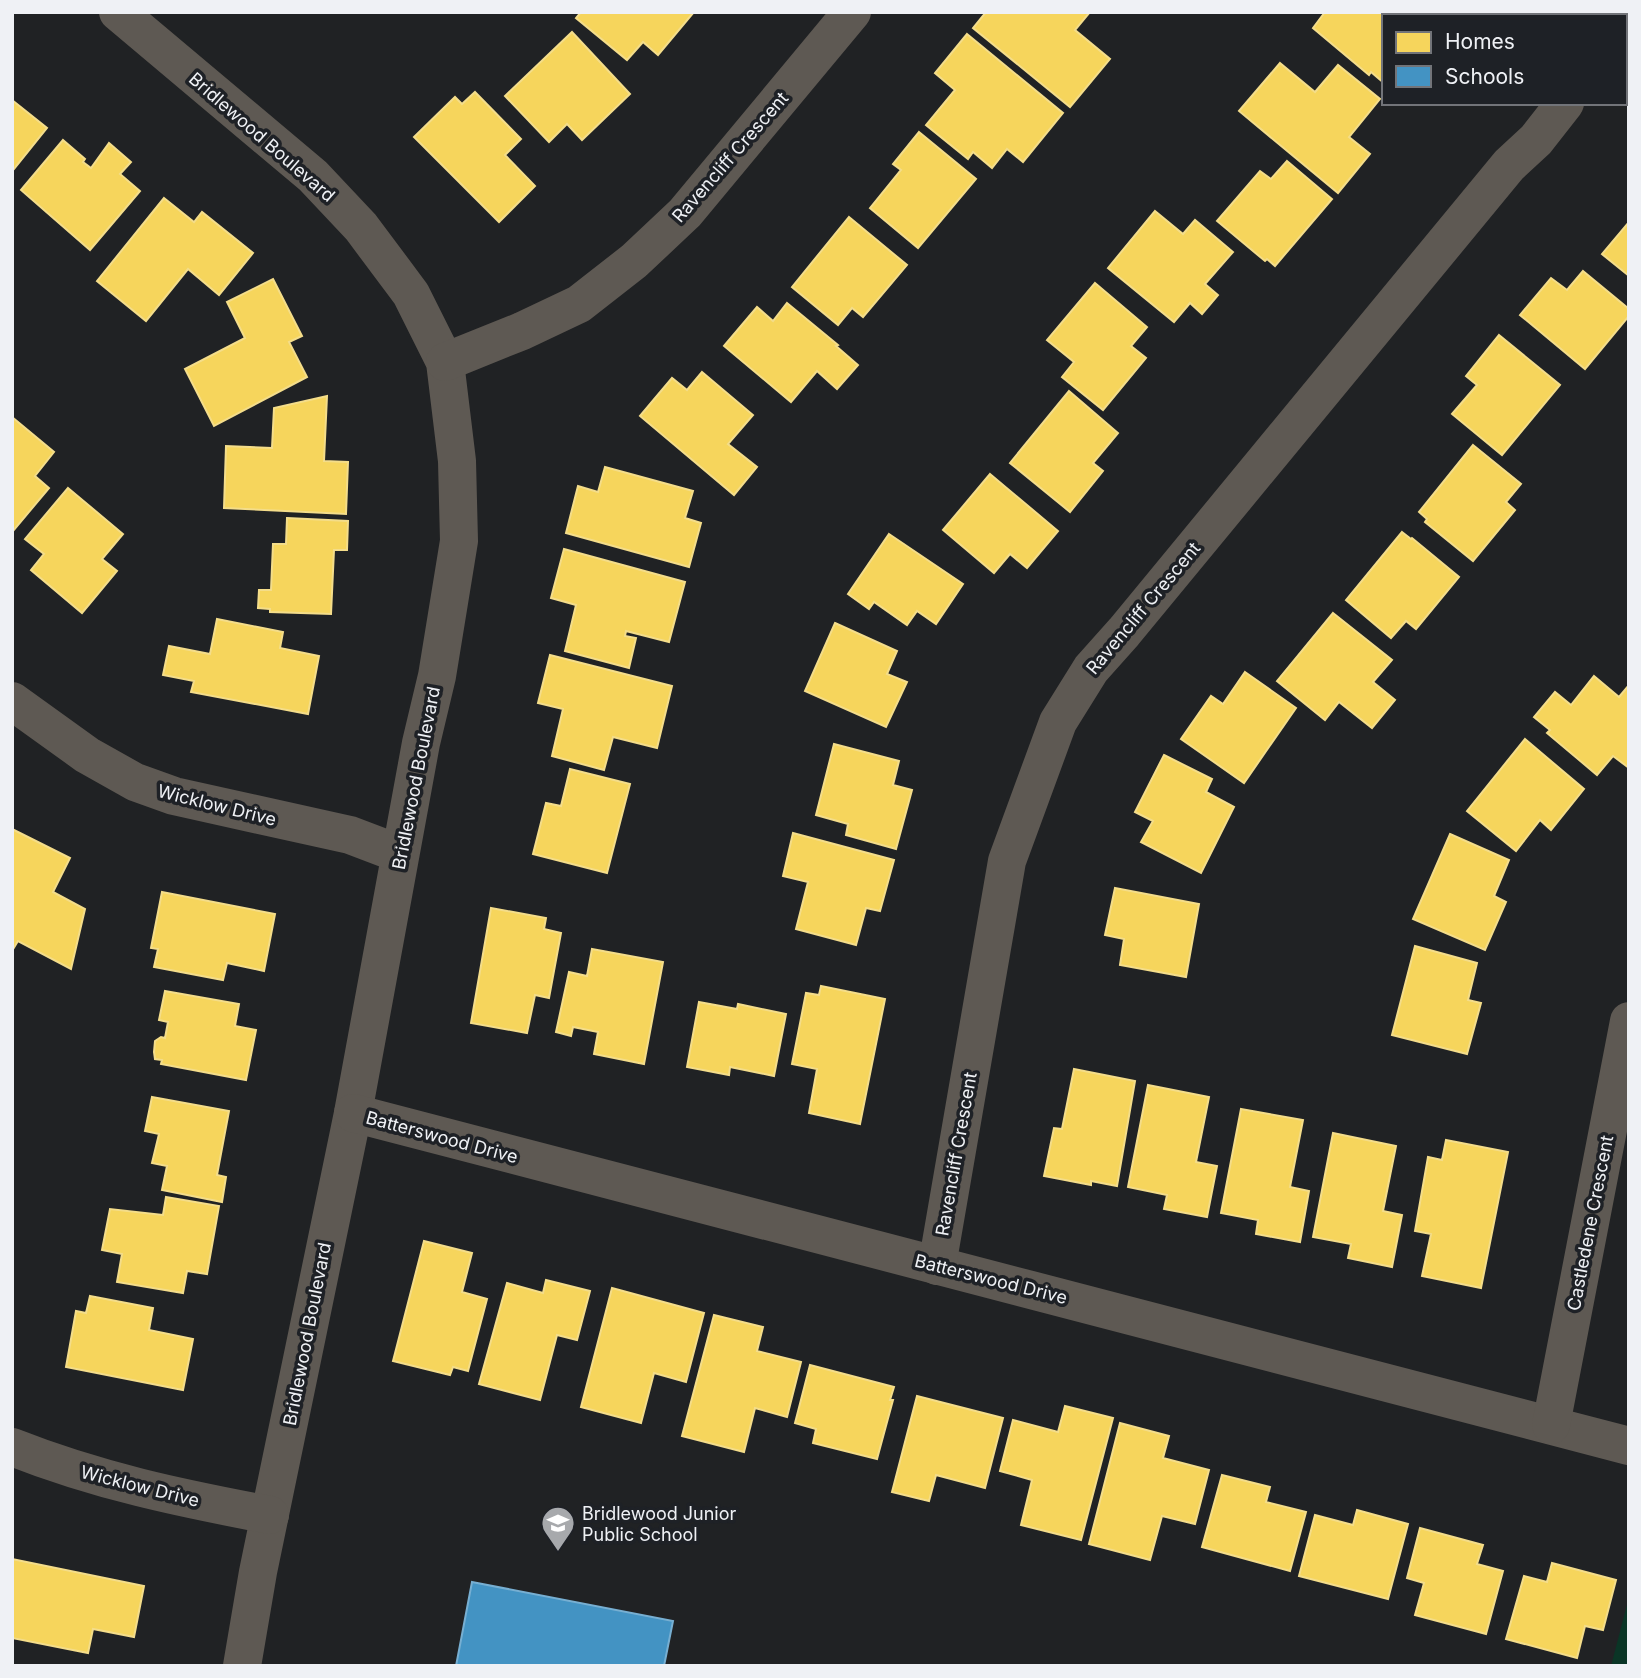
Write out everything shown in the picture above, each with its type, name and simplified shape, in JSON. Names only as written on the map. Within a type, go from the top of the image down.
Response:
[{"type":"street","name":"Bridlewood Boulevard","points":[[118,12],[313,176],[361,227],[411,294],[445,362],[457,461],[459,541],[436,676],[421,743],[353,1113],[270,1515],[242,1666]]},
{"type":"street","name":"Ravencliff Crescent","points":[[445,362],[522,331],[579,304],[634,261],[685,213],[852,12]]},
{"type":"street","name":"Ravencliff Crescent","points":[[937,1266],[1007,861],[1058,722],[1091,669],[1510,164],[1535,140],[1563,105]]},
{"type":"street","name":"Wicklow Drive","points":[[12,701],[87,755],[135,782],[174,796],[350,835],[400,854]]},
{"type":"street","name":"Castledene Crescent","points":[[1551,1424],[1629,1021]]},
{"type":"street","name":"Batterswood Drive","points":[[353,1113],[1629,1446]]},
{"type":"street","name":"Wicklow Drive","points":[[12,1447],[115,1483],[270,1515]]},
{"type":"green space","points":[[1629,1597],[1629,1666],[1611,1666]]},
{"type":"building: Homes","points":[[581,12],[694,12],[658,55],[643,42],[627,60],[576,18]]},
{"type":"building: Homes","points":[[986,12],[1090,12],[1075,30],[1110,59],[1070,107],[973,28]]},
{"type":"building: Homes","points":[[1325,12],[1415,14],[1382,14],[1382,81],[1371,72],[1369,75],[1313,28]]},
{"type":"building: Homes","points":[[572,32],[630,94],[582,140],[567,124],[549,142],[505,96]]},
{"type":"building: Homes","points":[[967,34],[1063,113],[1023,162],[1007,149],[992,168],[973,152],[968,159],[926,125],[955,90],[935,73]]},
{"type":"building: Homes","points":[[1280,63],[1315,92],[1338,65],[1380,99],[1349,137],[1370,154],[1338,193],[1239,111]]},
{"type":"building: Homes","points":[[475,92],[521,139],[505,155],[535,186],[499,222],[414,137],[455,97],[462,104]]},
{"type":"building: Homes","points":[[12,100],[47,128],[14,169],[12,168]]},
{"type":"building: Homes","points":[[919,132],[976,179],[918,248],[870,208],[901,170],[893,164]]},
{"type":"building: Homes","points":[[63,140],[85,159],[83,162],[91,168],[109,143],[131,162],[120,174],[140,191],[90,250],[21,190]]},
{"type":"building: Homes","points":[[1287,161],[1332,199],[1275,266],[1267,259],[1265,261],[1217,221],[1260,171],[1271,179]]},
{"type":"building: Homes","points":[[164,198],[194,222],[202,212],[253,253],[219,295],[188,269],[146,321],[97,281]]},
{"type":"building: Homes","points":[[1155,211],[1183,234],[1195,220],[1233,252],[1205,284],[1218,295],[1202,314],[1190,303],[1174,322],[1108,268]]},
{"type":"building: Homes","points":[[849,217],[907,265],[863,317],[852,308],[838,325],[792,287]]},
{"type":"building: Homes","points":[[1629,222],[1629,276],[1602,254]]},
{"type":"building: Homes","points":[[1583,271],[1629,309],[1629,316],[1585,369],[1520,315],[1551,278],[1567,290]]},
{"type":"building: Homes","points":[[273,279],[302,336],[289,342],[307,377],[214,426],[185,369],[245,338],[227,302]]},
{"type":"building: Homes","points":[[1095,283],[1147,327],[1131,346],[1146,358],[1103,410],[1062,377],[1074,362],[1047,340]]},
{"type":"building: Homes","points":[[787,303],[858,365],[837,389],[817,371],[791,402],[724,346],[757,307],[773,321]]},
{"type":"building: Homes","points":[[1499,335],[1560,385],[1502,455],[1452,414],[1477,385],[1466,376]]},
{"type":"building: Homes","points":[[702,372],[753,415],[728,444],[757,467],[734,495],[640,416],[672,378],[687,390]]},
{"type":"building: Homes","points":[[1069,391],[1118,433],[1093,463],[1103,471],[1070,512],[1010,463]]},
{"type":"building: Homes","points":[[327,396],[324,461],[348,462],[346,514],[224,508],[226,446],[272,448],[274,408]]},
{"type":"building: Homes","points":[[12,417],[54,452],[35,476],[49,488],[13,531]]},
{"type":"building: Homes","points":[[1473,445],[1521,484],[1506,502],[1515,510],[1473,561],[1425,522],[1427,519],[1419,512]]},
{"type":"building: Homes","points":[[605,467],[693,491],[685,518],[701,523],[689,567],[566,533],[578,486],[598,492]]},
{"type":"building: Homes","points":[[990,474],[1058,531],[1027,568],[1010,554],[994,573],[943,530]]},
{"type":"building: Homes","points":[[68,488],[123,534],[102,559],[117,571],[82,613],[31,570],[44,554],[25,539]]},
{"type":"building: Homes","points":[[287,518],[348,521],[347,550],[334,550],[331,614],[270,612],[270,609],[258,608],[259,590],[271,590],[273,544],[286,544]]},
{"type":"building: Homes","points":[[1402,532],[1459,577],[1416,629],[1406,621],[1391,638],[1346,600]]},
{"type":"building: Homes","points":[[889,534],[963,584],[936,624],[917,611],[907,625],[874,602],[869,609],[848,594]]},
{"type":"building: Homes","points":[[564,549],[685,582],[669,642],[626,631],[625,636],[636,638],[629,668],[565,651],[576,605],[551,598]]},
{"type":"building: Homes","points":[[1333,613],[1392,660],[1373,682],[1395,700],[1372,728],[1339,702],[1325,720],[1277,681]]},
{"type":"building: Homes","points":[[217,619],[283,632],[280,648],[319,656],[308,714],[191,692],[194,681],[163,675],[169,646],[210,654]]},
{"type":"building: Homes","points":[[835,623],[897,651],[887,674],[907,682],[886,727],[805,691]]},
{"type":"building: Homes","points":[[550,655],[672,686],[657,748],[613,737],[604,770],[552,756],[563,709],[538,703]]},
{"type":"building: Homes","points":[[1245,672],[1296,708],[1244,783],[1181,739],[1211,696],[1223,704]]},
{"type":"building: Homes","points":[[1594,676],[1619,697],[1629,685],[1629,768],[1613,756],[1597,775],[1547,733],[1550,730],[1534,717],[1555,692],[1571,705]]},
{"type":"building: Homes","points":[[1525,739],[1584,789],[1551,830],[1540,820],[1516,851],[1467,811]]},
{"type":"building: Homes","points":[[834,744],[899,761],[893,785],[912,790],[896,849],[846,835],[848,824],[816,815]]},
{"type":"building: Homes","points":[[1164,755],[1212,779],[1206,792],[1234,807],[1201,873],[1141,842],[1153,821],[1135,812]]},
{"type":"building: Homes","points":[[570,769],[630,784],[607,873],[533,854],[546,803],[561,806]]},
{"type":"building: Homes","points":[[12,829],[70,858],[53,892],[85,909],[71,969],[18,941],[12,951]]},
{"type":"building: Homes","points":[[793,833],[894,860],[880,911],[866,908],[856,945],[796,929],[808,882],[783,876]]},
{"type":"building: Homes","points":[[1450,834],[1509,860],[1494,896],[1506,902],[1485,950],[1413,919]]},
{"type":"building: Homes","points":[[1115,888],[1199,904],[1186,977],[1120,965],[1124,939],[1105,935]]},
{"type":"building: Homes","points":[[162,892],[275,914],[264,971],[227,963],[223,980],[154,967],[158,949],[151,948]]},
{"type":"building: Homes","points":[[491,908],[546,918],[544,929],[561,933],[549,998],[535,995],[527,1033],[471,1023]]},
{"type":"building: Homes","points":[[1415,946],[1477,963],[1468,1000],[1481,1003],[1467,1054],[1392,1035]]},
{"type":"building: Homes","points":[[592,949],[663,962],[644,1064],[594,1054],[598,1032],[573,1027],[571,1036],[556,1032],[569,972],[587,976]]},
{"type":"building: Homes","points":[[821,986],[885,999],[860,1124],[809,1113],[817,1069],[792,1064],[806,993],[819,995]]},
{"type":"building: Homes","points":[[165,991],[239,1004],[235,1026],[256,1030],[246,1080],[161,1064],[162,1060],[155,1059],[155,1041],[161,1037],[165,1038],[168,1022],[159,1020]]},
{"type":"building: Homes","points":[[699,1002],[737,1009],[738,1004],[786,1014],[774,1076],[730,1067],[729,1075],[687,1067]]},
{"type":"building: Homes","points":[[1074,1069],[1135,1081],[1117,1186],[1091,1181],[1091,1185],[1044,1176],[1054,1128],[1062,1129]]},
{"type":"building: Homes","points":[[1148,1085],[1209,1097],[1196,1162],[1217,1166],[1207,1217],[1164,1209],[1167,1195],[1128,1187]]},
{"type":"building: Homes","points":[[152,1097],[229,1111],[217,1175],[226,1177],[222,1202],[162,1190],[167,1166],[152,1163],[159,1134],[145,1131]]},
{"type":"building: Homes","points":[[1241,1109],[1303,1120],[1290,1187],[1309,1191],[1300,1242],[1256,1234],[1258,1220],[1221,1213]]},
{"type":"building: Homes","points":[[1333,1133],[1396,1146],[1383,1211],[1402,1215],[1392,1267],[1348,1258],[1351,1244],[1313,1237]]},
{"type":"building: Homes","points":[[1446,1140],[1508,1152],[1481,1288],[1422,1276],[1431,1234],[1415,1231],[1428,1157],[1442,1160]]},
{"type":"building: Homes","points":[[166,1197],[219,1206],[207,1274],[187,1271],[183,1293],[117,1282],[122,1254],[102,1250],[110,1209],[163,1215]]},
{"type":"building: Homes","points":[[424,1241],[472,1253],[462,1292],[487,1299],[468,1371],[453,1367],[450,1375],[393,1361]]},
{"type":"building: Homes","points":[[546,1280],[590,1291],[577,1340],[557,1335],[540,1400],[479,1384],[507,1283],[543,1293]]},
{"type":"building: Homes","points":[[612,1288],[704,1313],[686,1382],[654,1373],[641,1423],[581,1407]]},
{"type":"building: Homes","points":[[90,1296],[153,1308],[149,1330],[193,1339],[183,1390],[66,1367],[76,1311],[86,1313]]},
{"type":"building: Homes","points":[[714,1315],[763,1327],[757,1351],[801,1362],[787,1417],[755,1408],[744,1452],[682,1436]]},
{"type":"building: Homes","points":[[810,1365],[894,1387],[877,1459],[813,1443],[816,1429],[795,1423]]},
{"type":"building: Homes","points":[[917,1396],[1003,1418],[985,1488],[936,1475],[929,1501],[892,1492]]},
{"type":"building: Homes","points":[[1065,1406],[1113,1418],[1081,1540],[1021,1525],[1032,1480],[1000,1471],[1013,1420],[1058,1432]]},
{"type":"building: Homes","points":[[1120,1423],[1169,1436],[1163,1458],[1209,1470],[1195,1524],[1162,1516],[1150,1560],[1089,1544]]},
{"type":"building: Homes","points":[[1222,1475],[1270,1487],[1266,1502],[1306,1512],[1290,1571],[1202,1547]]},
{"type":"building: Homes","points":[[1357,1510],[1408,1524],[1388,1599],[1299,1576],[1315,1515],[1353,1525]]},
{"type":"building: Homes","points":[[1420,1528],[1483,1545],[1477,1564],[1503,1571],[1486,1634],[1415,1615],[1424,1583],[1407,1578]]},
{"type":"building: Homes","points":[[12,1559],[144,1586],[134,1637],[93,1629],[88,1653],[12,1638]]},
{"type":"building: Homes","points":[[1552,1563],[1616,1580],[1603,1630],[1585,1626],[1577,1658],[1506,1639],[1524,1576],[1547,1582]]},
{"type":"building: Schools","points":[[472,1582],[673,1621],[664,1666],[456,1666]]},
{"type":"place","name":"Bridlewood Junior Public School","points":[[558,1553]]}]
